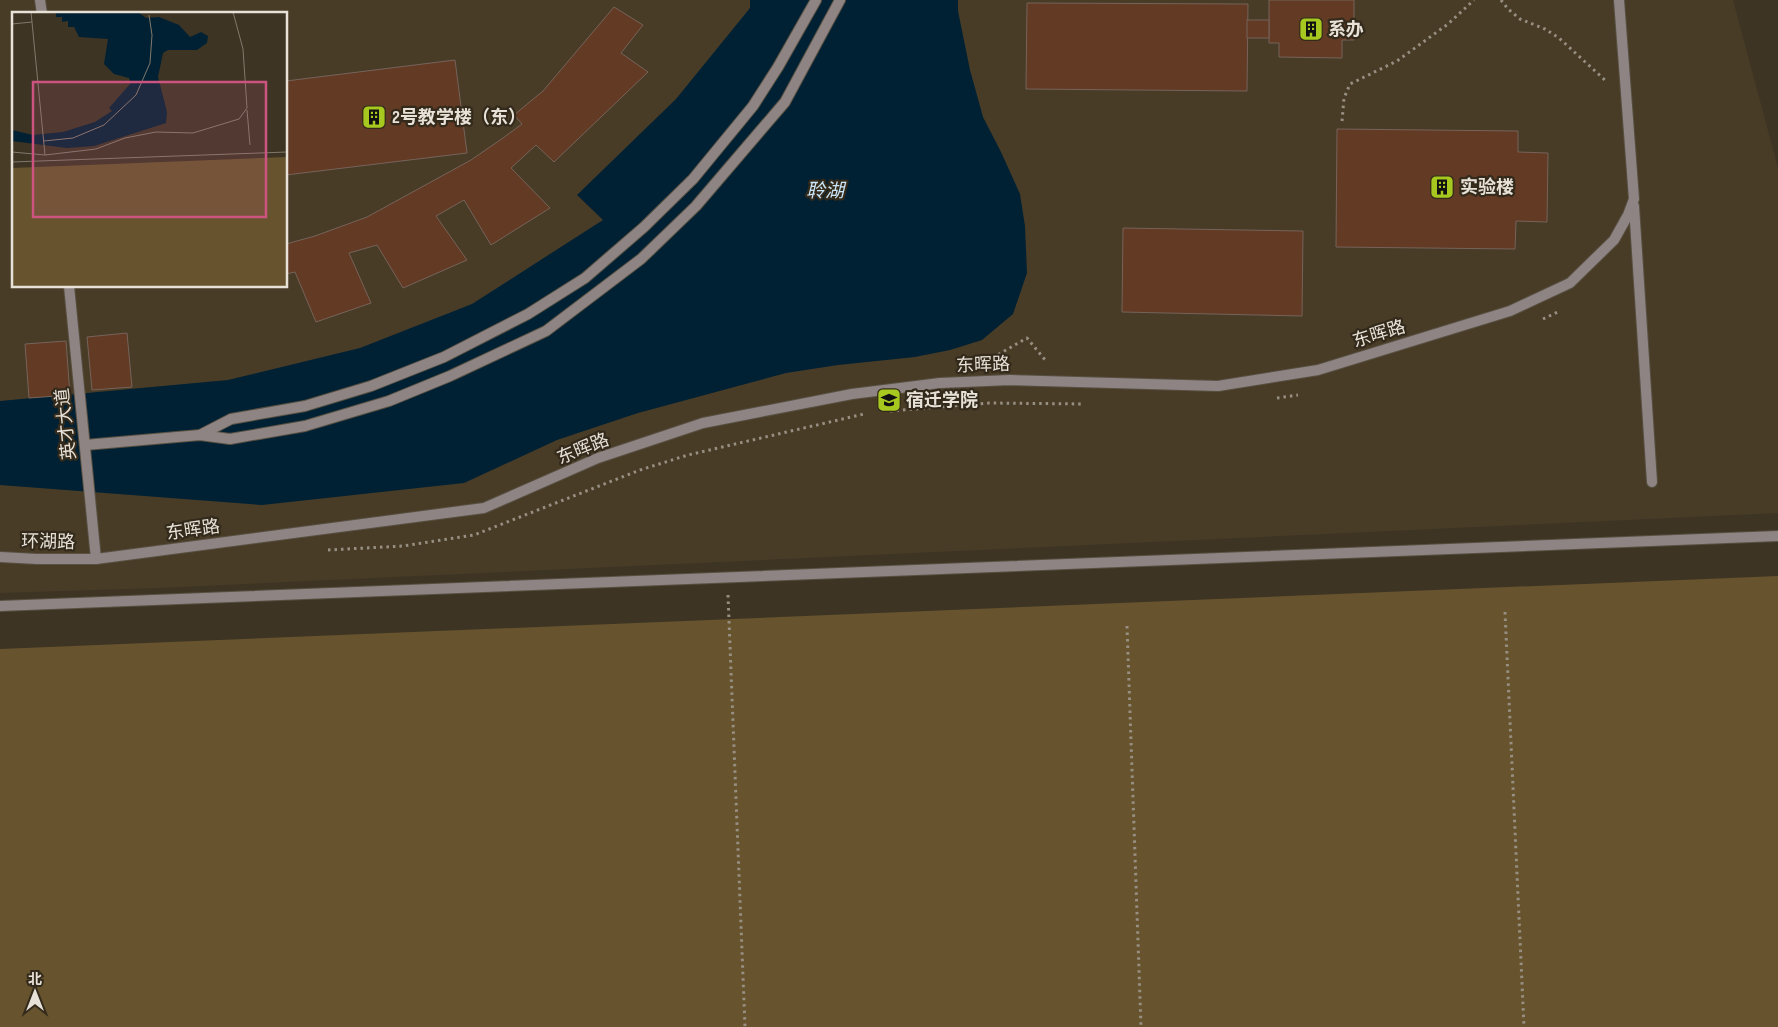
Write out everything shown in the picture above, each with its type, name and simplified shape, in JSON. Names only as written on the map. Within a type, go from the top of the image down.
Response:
[{"type":"street","points":[[200,435],[231,419],[305,406],[333,398],[371,386],[444,358],[528,314],[585,278],[644,227],[692,180],[753,106],[778,67],[816,0]]},
{"type":"street","points":[[85,445],[200,435],[230,439],[295,428],[389,401],[450,376],[546,330],[641,259],[696,206],[785,102],[840,0]]},
{"type":"street","name":"东晖路","points":[[96,559],[484,508],[598,458],[703,424],[852,394],[940,383],[1010,380],[1218,386],[1318,370],[1510,311],[1570,283],[1614,240],[1628,215],[1633,200],[1619,0]]},
{"type":"street","points":[[1633,200],[1652,482]]},
{"type":"street","name":"英才大道","points":[[69,288],[96,559]]},
{"type":"street","points":[[0,606],[1778,536]]},
{"type":"street","name":"环湖路","points":[[0,557],[96,559]]},
{"type":"path","points":[[1342,121],[1344,98],[1350,84],[1397,61],[1448,24],[1474,0]]},
{"type":"path","points":[[1501,0],[1520,19],[1545,29],[1558,38],[1606,81],[1606,72]]},
{"type":"path","points":[[1542,320],[1551,317],[1564,308]]},
{"type":"path","points":[[984,363],[1026,338],[1048,364]]},
{"type":"path","points":[[1273,399],[1299,394]]},
{"type":"path","points":[[882,412],[989,404],[1091,404]]},
{"type":"path","points":[[325,550],[403,546],[474,536],[640,470],[688,455],[872,412]]},
{"type":"path","points":[[727,577],[745,1027]]},
{"type":"path","points":[[1505,612],[1524,1027]]},
{"type":"path","points":[[1127,626],[1141,1027]]},
{"type":"shaded area","name":"宿迁学院","points":[[0,0],[1733,0],[1778,168],[1778,513],[159,588],[0,593]]},
{"type":"shaded area","points":[[1778,576],[1778,1027],[0,1027],[0,649]]},
{"type":"water","name":"聆湖","points":[[750,0],[958,0],[958,11],[970,70],[983,117],[1020,194],[1025,226],[1027,273],[1013,314],[982,340],[950,350],[915,357],[838,365],[786,373],[638,413],[557,440],[464,483],[262,505],[0,485],[0,401],[228,380],[360,348],[472,304],[603,220],[577,195],[676,99],[750,8]]},
{"type":"building","name":"系办","points":[[1269,0],[1354,0],[1354,40],[1342,40],[1342,58],[1279,57],[1279,43],[1269,43]]},
{"type":"building","points":[[1027,3],[1248,4],[1247,91],[1026,89]]},
{"type":"building","points":[[614,7],[643,25],[621,53],[648,72],[554,162],[536,145],[511,168],[550,208],[491,245],[464,200],[436,216],[467,260],[403,288],[377,245],[349,253],[371,303],[316,322],[295,272],[288,274],[288,243],[315,236],[367,217],[471,160],[522,124],[514,115],[543,91]]},
{"type":"building","points":[[1247,20],[1269,20],[1269,38],[1247,38]]},
{"type":"building","name":"2号教学楼（东）","points":[[455,60],[467,153],[288,175],[288,81]]},
{"type":"building","name":"实验楼","points":[[1337,129],[1518,131],[1518,152],[1548,153],[1547,222],[1516,221],[1515,249],[1336,247]]},
{"type":"building","points":[[1123,228],[1303,231],[1302,316],[1122,312]]},
{"type":"building","points":[[127,333],[132,387],[92,390],[87,337]]},
{"type":"building","points":[[66,341],[70,395],[29,398],[25,344]]},
{"type":"place","name":"系办","points":[[1311,29]]},
{"type":"place","name":"2号教学楼（东）","points":[[374,117]]},
{"type":"place","name":"实验楼","points":[[1442,187]]},
{"type":"place","name":"宿迁学院","points":[[889,400]]}]
